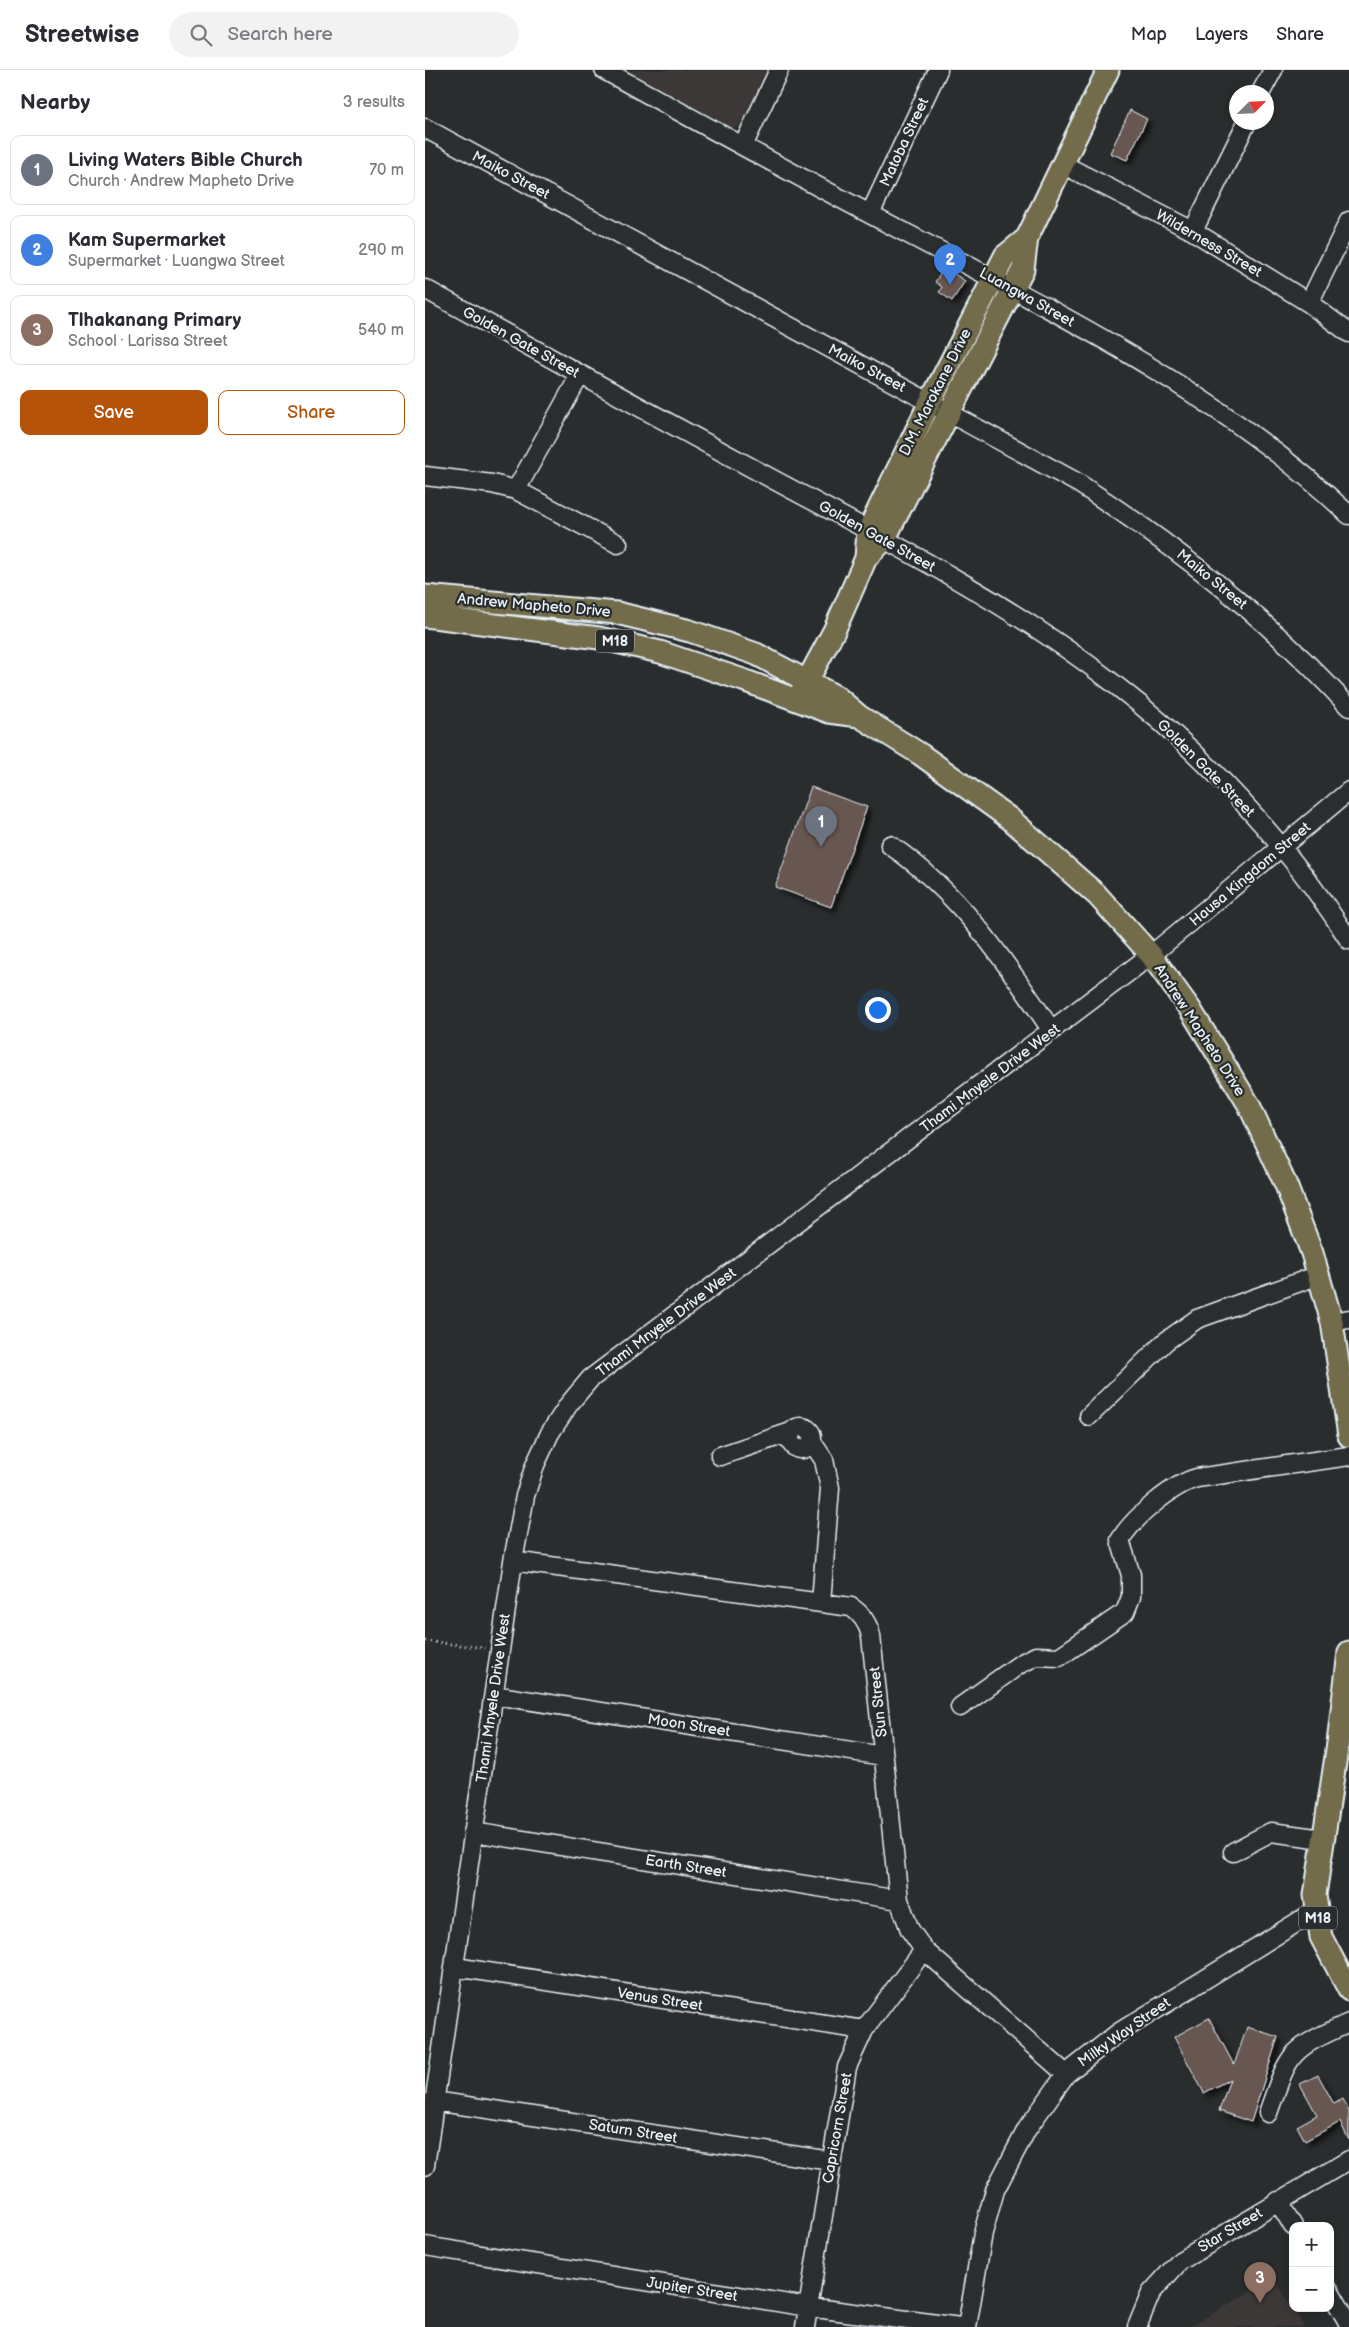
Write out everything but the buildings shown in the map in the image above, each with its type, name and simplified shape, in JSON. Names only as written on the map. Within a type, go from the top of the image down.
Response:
[{"type":"main road","name":"D.M. Marokane Drive","points":[[876,535],[950,413],[1023,269],[1027,238],[1108,70]]},
{"type":"main road","name":"D.M. Marokane Drive","points":[[797,700],[834,631],[876,535],[930,402],[1005,256],[1027,238]]},
{"type":"main road","name":"Andrew Mapheto Drive","points":[[425,596],[617,613],[699,634],[756,654],[837,697],[859,716],[920,754],[1009,818],[1097,895],[1151,955],[1190,1009],[1249,1105],[1286,1186],[1319,1274],[1341,1320],[1349,1436]]},
{"type":"main road","name":"Andrew Mapheto Drive","points":[[425,616],[599,638],[659,652],[841,716],[859,716]]},
{"type":"main road","points":[[1323,1839],[1345,1731],[1349,1652]]},
{"type":"main road","name":"M18","points":[[1323,1839],[1315,1895],[1321,1937],[1349,1990]]},
{"type":"street","name":"Luangwa Street","points":[[604,70],[869,214],[1013,288],[1171,380],[1258,439],[1349,515]]},
{"type":"street","points":[[743,146],[779,70]]},
{"type":"street","name":"Matoba Street","points":[[869,214],[938,70]]},
{"type":"street","points":[[1265,85],[1273,70]]},
{"type":"street","name":"Maiko Street","points":[[425,128],[1078,482],[1164,540],[1207,574],[1295,651],[1349,707]]},
{"type":"street","points":[[1193,231],[1243,130]]},
{"type":"street","name":"Wilderness Street","points":[[1062,164],[1193,231],[1309,303],[1349,333]]},
{"type":"street","points":[[1309,303],[1349,221]]},
{"type":"street","name":"Golden Gate Street","points":[[425,289],[876,535],[1002,606],[1111,681],[1175,734],[1283,847],[1349,940]]},
{"type":"street","points":[[516,490],[580,375]]},
{"type":"street","points":[[425,476],[484,482],[516,490],[618,544]]},
{"type":"street","name":"Hausa Kingdom Street","points":[[1151,955],[1349,791]]},
{"type":"street","points":[[890,845],[918,864],[971,917],[999,952],[1052,1031]]},
{"type":"street","name":"Thami Mnyele Drive West","points":[[425,2166],[513,1561],[525,1496],[535,1465],[550,1433],[569,1404],[590,1379],[1151,955]]},
{"type":"street","points":[[1089,1416],[1166,1341],[1197,1319],[1319,1274]]},
{"type":"street","points":[[720,1456],[791,1432],[790,1443],[799,1450],[804,1450],[812,1442],[824,1460],[830,1488],[821,1603]]},
{"type":"street","points":[[961,1707],[1020,1664],[1036,1656],[1059,1657],[1125,1612],[1131,1597],[1131,1575],[1120,1540],[1127,1528],[1178,1486],[1197,1478],[1349,1456]]},
{"type":"street","name":"Sun Street","points":[[513,1561],[851,1607],[859,1612],[869,1627],[899,1900],[910,1930],[924,1950],[1066,2074]]},
{"type":"street","name":"Moon Street","points":[[494,1695],[883,1756]]},
{"type":"street","name":"Earth Street","points":[[473,1832],[899,1900]]},
{"type":"street","points":[[1233,1852],[1271,1832],[1323,1839]]},
{"type":"street","name":"Milky Way Street","points":[[967,2327],[983,2233],[995,2190],[1027,2129],[1066,2074],[1117,2034],[1317,1910]]},
{"type":"street","name":"Capricorn Street","points":[[805,2327],[847,2067],[864,2030],[924,1950]]},
{"type":"street","name":"Venus Street","points":[[455,1967],[864,2030]]},
{"type":"street","points":[[1268,2113],[1285,2065],[1296,2050],[1310,2041],[1349,2023]]},
{"type":"street","name":"Saturn Street","points":[[434,2101],[831,2161]]},
{"type":"street","name":"Star Street","points":[[1137,2327],[1151,2293],[1180,2261],[1349,2160]]},
{"type":"street","points":[[1278,2201],[1291,2222]]},
{"type":"street","name":"Jupiter Street","points":[[425,2246],[808,2307],[960,2327]]},
{"type":"street","points":[[1334,2298],[1349,2324]]},
{"type":"path","points":[[425,1641],[501,1650]]},
{"type":"shaded area","points":[[625,70],[772,70],[745,125],[732,128]]},
{"type":"shaded area","points":[[1274,2278],[1289,2302],[1289,2312],[1295,2312],[1304,2327],[1189,2327]]},
{"type":"place","name":"Kam Supermarket","points":[[950,285]]},
{"type":"place","name":"Living Waters Bible Church","points":[[821,847]]},
{"type":"place","name":"Tlhakanang Primary","points":[[1260,2303]]}]
